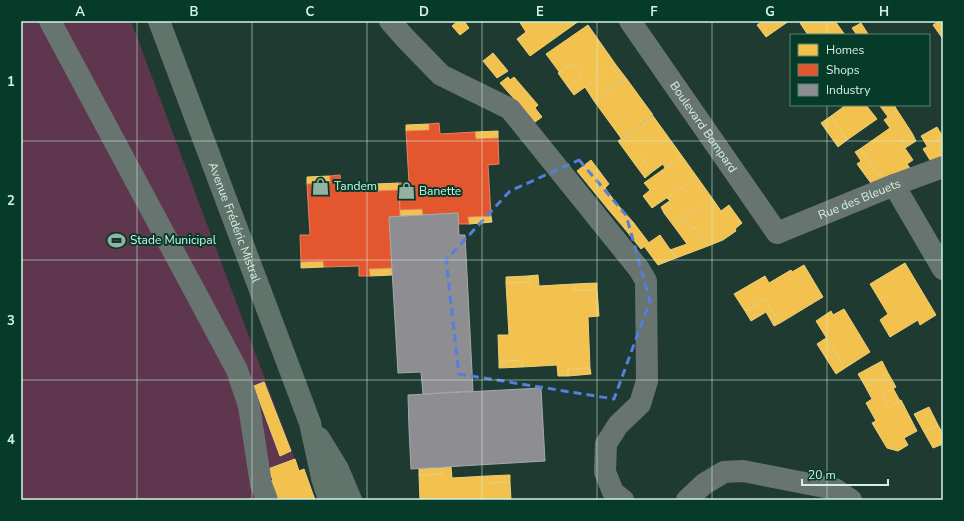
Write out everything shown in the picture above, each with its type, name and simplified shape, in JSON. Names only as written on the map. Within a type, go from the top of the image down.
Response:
[{"type":"main road","name":"Avenue Frédéric Mistral","points":[[158,21],[310,423],[322,478],[329,500]]},
{"type":"main road","name":"Avenue Frédéric Mistral","points":[[310,423],[338,469],[350,500]]},
{"type":"street","points":[[50,21],[237,370],[249,406],[261,484],[267,500]]},
{"type":"street","points":[[390,21],[404,38],[440,75],[510,109],[639,269],[646,281],[647,381],[640,404],[618,426],[606,444],[605,472],[613,492],[623,500]]},
{"type":"street","name":"Boulevard Bompard","points":[[630,21],[777,233]]},
{"type":"street","name":"Rue des Bleuets","points":[[777,233],[943,167]]},
{"type":"street","points":[[894,186],[943,269]]},
{"type":"street","points":[[687,500],[704,484],[724,472],[743,471],[835,489],[852,500]]},
{"type":"highlighted area","points":[[579,160],[626,215],[650,301],[614,399],[459,374],[446,260],[510,191]]},
{"type":"shaded area","name":"Stade Municipal","points":[[21,21],[131,21],[299,470],[304,469],[315,500],[21,500]]},
{"type":"building: Homes","points":[[458,21],[464,21],[469,28],[460,35],[452,26]]},
{"type":"building: Homes","points":[[519,21],[579,21],[530,56],[517,39],[526,32]]},
{"type":"building: Homes","points":[[763,21],[789,21],[766,37],[757,25]]},
{"type":"building: Homes","points":[[802,21],[835,21],[844,34],[807,34],[800,23]]},
{"type":"building: Homes","points":[[939,21],[943,21],[943,39],[933,25]]},
{"type":"building: Homes","points":[[861,23],[868,34],[856,34],[852,28]]},
{"type":"building: Homes","points":[[588,25],[616,65],[574,95],[568,87],[581,77],[572,64],[560,73],[546,54]]},
{"type":"building: Homes","points":[[493,53],[508,71],[497,78],[483,61]]},
{"type":"building: Homes","points":[[572,64],[581,77],[568,87],[558,73]]},
{"type":"building: Homes","points":[[616,65],[626,78],[622,80],[612,67]]},
{"type":"building: Homes","points":[[612,67],[622,80],[594,101],[585,87]]},
{"type":"building: Homes","points":[[508,77],[510,80],[514,77],[538,105],[535,108],[542,117],[535,122],[500,83]]},
{"type":"building: Homes","points":[[626,78],[653,115],[621,138],[594,101]]},
{"type":"building: Homes","points":[[845,106],[867,106],[877,119],[847,140],[831,116]]},
{"type":"building: Homes","points":[[880,106],[895,106],[897,110],[888,117]]},
{"type":"building: Homes","points":[[897,110],[912,133],[900,141],[913,160],[907,164],[912,171],[884,182],[860,149],[890,128],[884,120]]},
{"type":"building: Homes","points":[[653,116],[682,156],[665,168],[663,164],[652,172],[641,158],[634,163],[618,141]]},
{"type":"building: Homes","points":[[831,116],[847,140],[838,147],[821,123]]},
{"type":"building: Homes","points":[[429,124],[429,130],[406,131],[406,125]]},
{"type":"building: Homes","points":[[937,127],[943,137],[927,146],[921,136]]},
{"type":"building: Homes","points":[[498,131],[498,138],[476,139],[475,132]]},
{"type":"building: Homes","points":[[912,133],[916,141],[905,148],[900,141]]},
{"type":"building: Homes","points":[[943,137],[943,159],[932,163],[923,149]]},
{"type":"building: Homes","points":[[860,149],[884,182],[873,186],[857,164],[861,161],[855,152]]},
{"type":"building: Homes","points":[[682,156],[697,177],[652,208],[643,196],[650,190],[644,183]]},
{"type":"building: Homes","points":[[641,158],[652,172],[645,178],[634,163]]},
{"type":"building: Homes","points":[[591,160],[609,184],[605,188],[616,203],[608,209],[577,171]]},
{"type":"building: Homes","points":[[330,176],[330,183],[307,184],[307,177]]},
{"type":"building: Homes","points":[[697,177],[712,198],[673,225],[664,213],[672,208],[668,202],[670,201],[667,198]]},
{"type":"building: Homes","points":[[399,183],[399,190],[376,191],[376,184]]},
{"type":"building: Homes","points":[[712,198],[721,211],[729,205],[742,223],[735,229],[736,231],[723,240],[708,246],[694,227],[692,229],[684,218]]},
{"type":"building: Homes","points":[[668,202],[672,208],[664,213],[661,207]]},
{"type":"building: Homes","points":[[616,203],[633,222],[624,228],[608,209]]},
{"type":"building: Homes","points":[[422,209],[423,215],[400,216],[400,210]]},
{"type":"building: Homes","points":[[491,216],[492,222],[469,224],[468,217]]},
{"type":"building: Homes","points":[[684,218],[692,229],[694,227],[708,246],[676,258],[670,250],[687,244],[673,225]]},
{"type":"building: Homes","points":[[633,222],[649,243],[641,249],[624,228]]},
{"type":"building: Homes","points":[[660,235],[676,258],[658,265],[644,246]]},
{"type":"building: Homes","points":[[323,261],[324,267],[301,268],[301,262]]},
{"type":"building: Homes","points":[[905,263],[936,315],[920,325],[918,320],[890,337],[880,320],[888,314],[870,284]]},
{"type":"building: Homes","points":[[804,265],[823,297],[780,323],[765,299],[745,311],[734,294],[765,276],[769,283],[791,270],[792,272]]},
{"type":"building: Homes","points":[[392,268],[392,275],[370,276],[369,269]]},
{"type":"building: Homes","points":[[538,275],[539,286],[574,284],[574,291],[597,289],[599,316],[588,317],[590,368],[568,369],[568,376],[558,376],[557,365],[522,367],[522,360],[499,362],[498,335],[509,335],[506,283],[529,282],[528,276]]},
{"type":"building: Homes","points":[[528,276],[529,282],[506,283],[506,277]]},
{"type":"building: Homes","points":[[597,283],[597,289],[574,291],[574,284]]},
{"type":"building: Homes","points":[[765,299],[780,323],[774,326],[766,312],[751,321],[745,311]]},
{"type":"building: Homes","points":[[844,309],[870,352],[845,368],[816,321],[831,311],[833,315]]},
{"type":"building: Homes","points":[[826,338],[845,368],[836,374],[817,344]]},
{"type":"building: Homes","points":[[522,360],[522,367],[499,368],[499,362]]},
{"type":"building: Homes","points":[[882,361],[888,373],[865,386],[858,374]]},
{"type":"building: Homes","points":[[590,368],[591,374],[568,376],[568,369]]},
{"type":"building: Homes","points":[[888,373],[896,387],[882,395],[889,407],[901,400],[917,431],[904,438],[908,445],[898,451],[887,448],[872,423],[876,421],[866,403],[872,399],[865,386]]},
{"type":"building: Homes","points":[[264,382],[291,451],[280,456],[254,386]]},
{"type":"building: Homes","points":[[893,388],[900,401],[889,407],[882,395]]},
{"type":"building: Homes","points":[[929,407],[938,425],[924,432],[914,414]]},
{"type":"building: Homes","points":[[938,425],[943,434],[943,444],[933,448],[924,432]]},
{"type":"building: Homes","points":[[295,459],[299,471],[304,469],[315,500],[277,500],[270,481],[273,480],[268,469]]},
{"type":"building: Homes","points":[[451,467],[452,478],[487,476],[488,483],[510,482],[511,500],[420,500],[419,475],[442,474],[441,468]]},
{"type":"building: Homes","points":[[441,468],[442,474],[419,475],[419,469]]},
{"type":"building: Homes","points":[[510,475],[510,482],[488,483],[487,476]]},
{"type":"building: Shops","points":[[439,123],[440,134],[475,132],[476,139],[498,138],[499,164],[488,165],[491,216],[468,217],[469,224],[459,224],[458,213],[423,215],[422,209],[400,210],[399,183],[409,183],[406,131],[429,130],[429,124]]},
{"type":"building: Shops","points":[[340,175],[341,186],[376,184],[376,191],[399,190],[400,216],[389,217],[392,268],[369,269],[370,276],[359,276],[359,266],[324,267],[323,261],[301,262],[300,235],[310,235],[307,184],[330,183],[330,176]]},
{"type":"building: Industry","points":[[458,213],[459,235],[465,235],[473,391],[423,394],[421,372],[398,373],[389,217]]},
{"type":"building: Industry","points":[[541,388],[545,461],[411,469],[408,395]]},
{"type":"place","name":"Tandem","points":[[321,186]]},
{"type":"place","name":"Banette","points":[[406,191]]},
{"type":"place","name":"Stade Municipal","points":[[117,240]]}]
